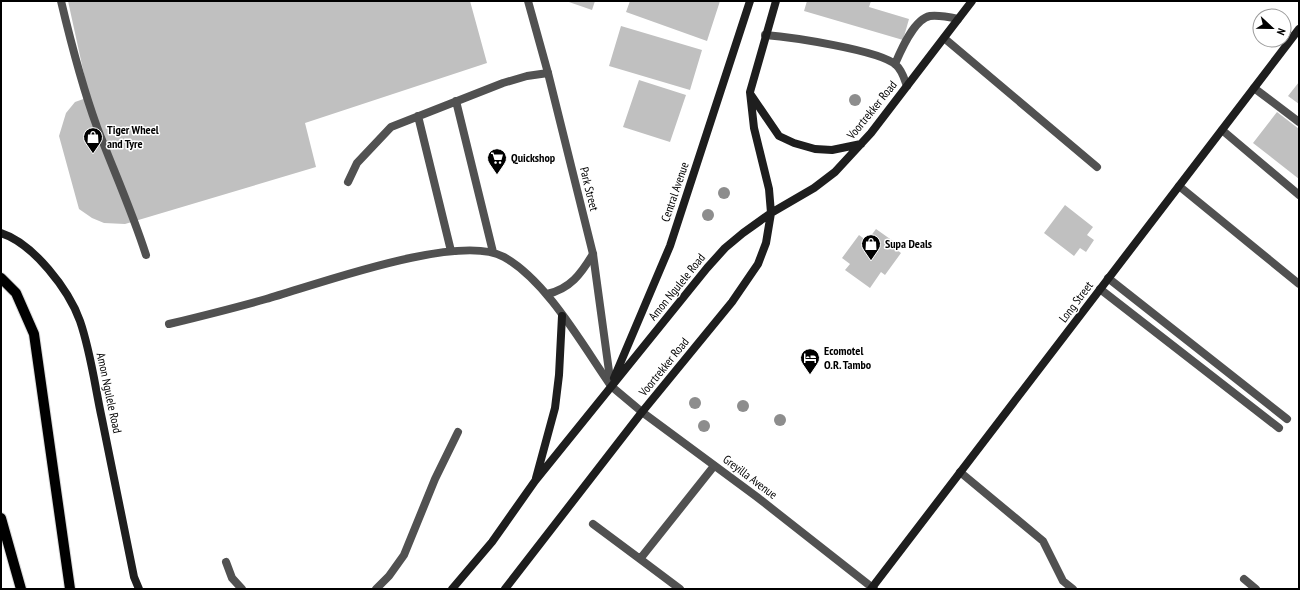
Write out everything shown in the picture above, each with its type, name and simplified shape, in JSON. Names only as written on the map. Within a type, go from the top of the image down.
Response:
[{"type":"main road","name":"Central Avenue","points":[[611,386],[670,246],[750,1]]},
{"type":"main road","name":"Voortrekker Road","points":[[642,412],[732,302],[758,264],[766,243],[771,212],[769,189],[754,128],[750,92],[765,35],[776,1]]},
{"type":"main road","name":"Voortrekker Road","points":[[771,212],[814,188],[835,172],[861,144],[972,1]]},
{"type":"main road","name":"Long Street","points":[[873,589],[960,472],[1299,29]]},
{"type":"main road","points":[[750,92],[779,136],[794,144],[815,149],[832,150],[861,144]]},
{"type":"main road","name":"Amon Ngulele Road","points":[[611,386],[725,248],[771,212]]},
{"type":"main road","name":"Amon Ngulele Road","points":[[1,233],[14,237],[36,255],[60,284],[80,320],[134,577],[139,589]]},
{"type":"main road","points":[[1,278],[16,293],[34,334],[70,589]]},
{"type":"main road","points":[[536,481],[555,408],[559,375],[562,316]]},
{"type":"main road","points":[[452,589],[492,542],[536,481],[611,386]]},
{"type":"main road","points":[[505,589],[642,412]]},
{"type":"main road","points":[[1,518],[21,589]]},
{"type":"street","points":[[61,1],[74,52],[97,126],[117,174],[146,255]]},
{"type":"street","name":"Park Street","points":[[528,1],[548,73],[593,254],[611,386]]},
{"type":"street","points":[[895,64],[916,24],[925,18],[944,16],[958,19]]},
{"type":"street","points":[[765,35],[794,38],[870,54],[895,64],[902,72],[907,86]]},
{"type":"street","points":[[944,38],[1097,167]]},
{"type":"street","points":[[348,182],[357,163],[391,127],[456,101],[527,76],[548,73]]},
{"type":"street","points":[[1254,88],[1299,122]]},
{"type":"street","points":[[169,324],[266,299],[368,268],[451,251],[492,252],[456,101]]},
{"type":"street","points":[[418,116],[451,251]]},
{"type":"street","points":[[1222,130],[1299,195]]},
{"type":"street","points":[[1179,186],[1299,284]]},
{"type":"street","name":"Greyilla Avenue","points":[[492,252],[519,267],[547,294],[611,386],[642,412],[873,589]]},
{"type":"street","points":[[547,294],[562,289],[573,282],[583,271],[593,254]]},
{"type":"street","points":[[1108,278],[1287,419]]},
{"type":"street","points":[[1100,289],[1279,428]]},
{"type":"street","points":[[376,589],[389,576],[404,555],[435,479],[458,432]]},
{"type":"street","points":[[640,559],[714,466]]},
{"type":"street","points":[[960,472],[1043,541],[1062,581],[1073,589]]},
{"type":"street","points":[[593,524],[680,589]]},
{"type":"street","points":[[226,562],[232,578],[242,589]]},
{"type":"street","points":[[1244,578],[1256,589]]},
{"type":"building","points":[[68,1],[470,1],[487,63],[305,123],[316,167],[125,224],[104,223],[92,218],[79,209],[59,136],[66,113],[75,102],[89,97]]},
{"type":"building","points":[[566,1],[595,1],[592,10]]},
{"type":"building","points":[[630,1],[720,1],[707,41],[626,12]]},
{"type":"building","points":[[807,1],[871,1],[869,7],[909,19],[903,40],[804,11]]},
{"type":"building","points":[[621,26],[702,50],[690,90],[609,66]]},
{"type":"building","points":[[639,80],[686,95],[670,142],[623,127]]},
{"type":"building","points":[[1299,82],[1299,104],[1288,96]]},
{"type":"building","points":[[1277,112],[1299,129],[1299,179],[1253,143]]},
{"type":"building","points":[[1065,205],[1093,227],[1087,235],[1094,240],[1086,252],[1080,248],[1074,256],[1044,233]]},
{"type":"building","name":"Supa Deals","points":[[876,229],[900,246],[897,250],[901,253],[885,275],[881,272],[870,288],[845,270],[850,264],[842,258],[859,235],[867,241]]},
{"type":"place","name":"Tiger Wheel and Tyre","points":[[93,154]]},
{"type":"place","name":"Quickshop","points":[[497,175]]},
{"type":"place","name":"Supa Deals","points":[[871,261]]},
{"type":"place","name":"Ecomotel O.R. Tambo","points":[[810,375]]}]
